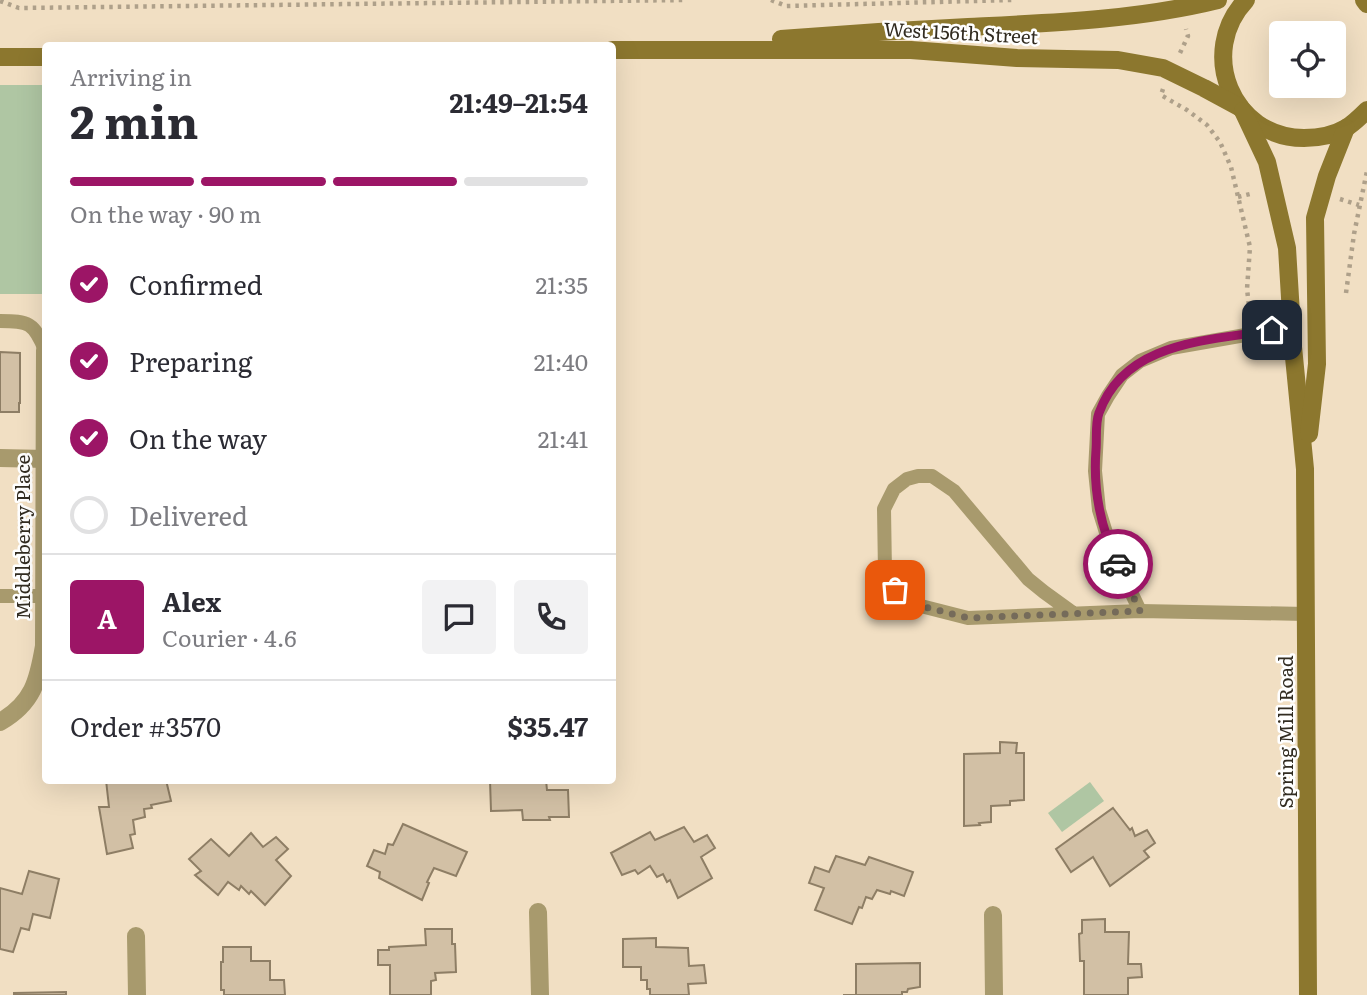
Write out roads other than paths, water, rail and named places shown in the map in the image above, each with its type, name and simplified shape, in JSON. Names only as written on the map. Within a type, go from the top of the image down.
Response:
[{"type":"street","name":"West 156th Street","points":[[669,49],[868,32],[1058,23],[1168,11],[1218,0]]},
{"type":"street","name":"Spring Mill Road","points":[[1246,0],[1236,10],[1225,34],[1222,60],[1227,85],[1267,162],[1287,248],[1306,469],[1308,995]]},
{"type":"street","name":"West 156th Street","points":[[616,50],[911,50],[1017,58],[1118,60],[1163,68],[1242,110],[1265,129],[1292,138],[1320,138],[1346,128]]},
{"type":"street","points":[[0,57],[42,57]]},
{"type":"street","points":[[1346,128],[1367,111]]},
{"type":"street","name":"Spring Mill Road","points":[[1306,469],[1317,364],[1315,218],[1327,176],[1346,128]]},
{"type":"street","points":[[0,458],[42,459]]},
{"type":"street","name":"Middleberry Place","points":[[6,719],[28,699],[39,676],[42,658]]},
{"type":"street","points":[[538,912],[540,995]]},
{"type":"street","points":[[993,915],[994,995]]},
{"type":"street","points":[[136,936],[136,995]]},
{"type":"lane","points":[[0,321],[21,321],[38,332],[42,342]]},
{"type":"lane","points":[[1140,611],[1112,552],[1099,510],[1094,471],[1098,414],[1122,375],[1140,361],[1171,348],[1292,327]]},
{"type":"lane","points":[[1073,613],[1028,579],[954,491],[932,475],[918,475],[907,479],[894,489],[884,509],[884,572],[895,590],[917,605],[968,618],[1140,611],[1306,614]]},
{"type":"lane","points":[[0,596],[42,596]]}]
